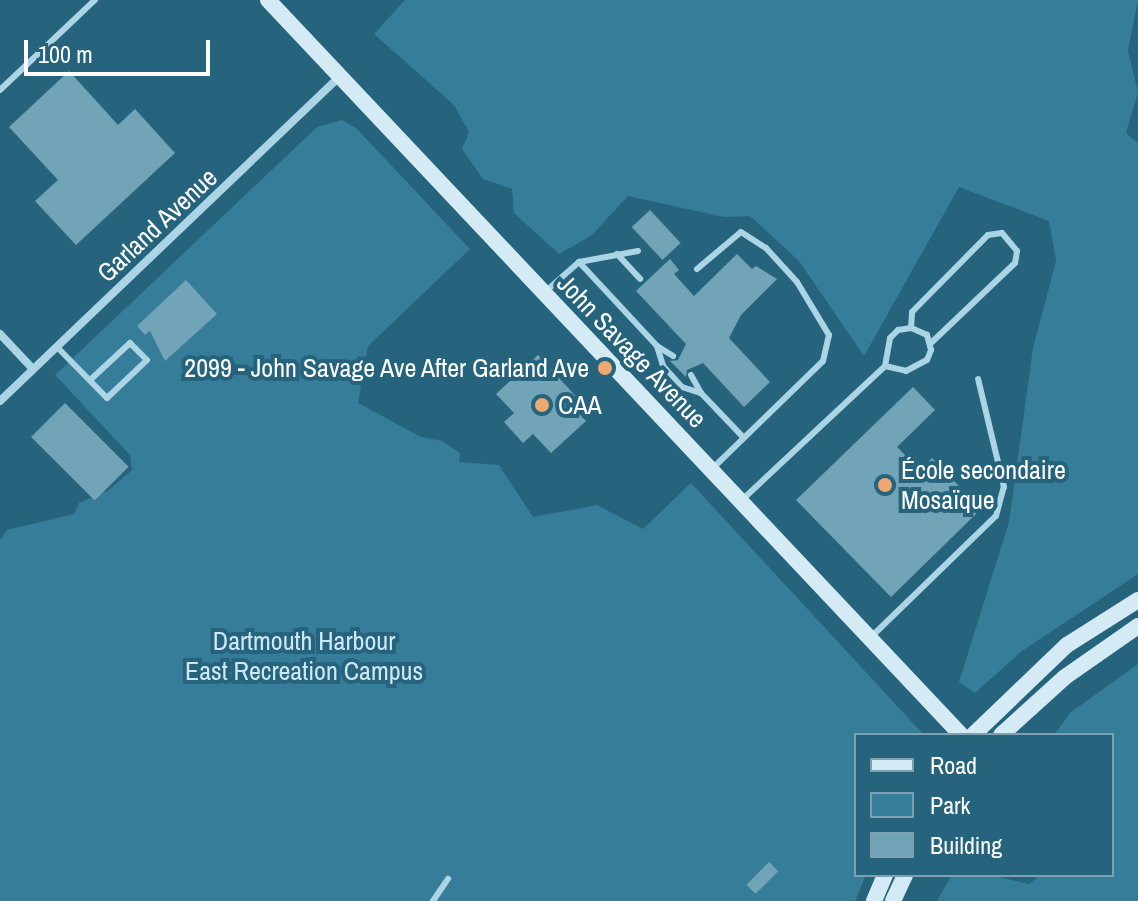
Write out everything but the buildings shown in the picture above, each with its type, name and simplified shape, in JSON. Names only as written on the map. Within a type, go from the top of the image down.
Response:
[{"type":"main road","name":"John Savage Avenue","points":[[268,0],[959,733]]},
{"type":"main road","points":[[975,733],[1067,645],[1138,600]]},
{"type":"main road","points":[[1003,733],[1065,677],[1138,626]]},
{"type":"main road","points":[[874,901],[884,877]]},
{"type":"main road","points":[[893,901],[904,877]]},
{"type":"street","name":"Garland Avenue","points":[[0,401],[340,76]]},
{"type":"street","points":[[0,334],[33,369]]},
{"type":"lane","points":[[0,90],[95,0]]},
{"type":"lane","points":[[697,269],[741,232],[766,248],[797,282],[829,335],[823,361],[711,470]]},
{"type":"lane","points":[[885,366],[918,368],[927,360],[931,343],[1015,263],[1017,251],[1002,233],[988,235],[912,312],[911,328]]},
{"type":"lane","points":[[544,293],[579,262],[638,251]]},
{"type":"lane","points":[[617,254],[640,279]]},
{"type":"lane","points":[[579,262],[657,346],[673,356]]},
{"type":"lane","points":[[741,501],[885,366],[890,338],[911,328],[927,335],[931,343]]},
{"type":"lane","points":[[57,347],[107,398],[147,360],[130,343],[90,380]]},
{"type":"lane","points":[[657,346],[663,366],[682,387],[701,393]]},
{"type":"lane","points":[[691,375],[701,393],[744,438]]},
{"type":"lane","points":[[869,639],[996,516],[1004,487],[978,379]]},
{"type":"lane","points":[[433,901],[448,879]]},
{"type":"green space","points":[[405,0],[1138,0],[1128,51],[1138,92],[1126,133],[1138,143],[1138,574],[1022,651],[975,693],[959,682],[1009,522],[1033,348],[1056,261],[1049,221],[959,187],[864,356],[799,261],[750,216],[724,217],[628,196],[592,235],[559,254],[514,213],[512,189],[483,179],[462,149],[469,132],[454,105],[374,34]]},
{"type":"green space","name":"Dartmouth Harbour East Recreation Campus","points":[[342,120],[356,128],[470,249],[368,346],[358,403],[421,437],[442,441],[460,453],[459,462],[499,465],[533,517],[597,505],[643,529],[691,483],[922,733],[854,733],[854,877],[865,877],[855,901],[0,901],[0,540],[7,530],[74,514],[79,503],[109,490],[132,470],[130,455],[55,375],[317,127]]},
{"type":"green space","points":[[1138,664],[1138,901],[937,901],[951,877],[999,877],[1029,884],[1038,877],[1114,877],[1114,733],[1055,733],[1071,712]]},
{"type":"place","name":"2099 - John Savage Ave After Garland Ave","points":[[605,368]]},
{"type":"place","name":"CAA","points":[[542,405]]},
{"type":"place","name":"École secondaire Mosaïque","points":[[885,485]]}]
